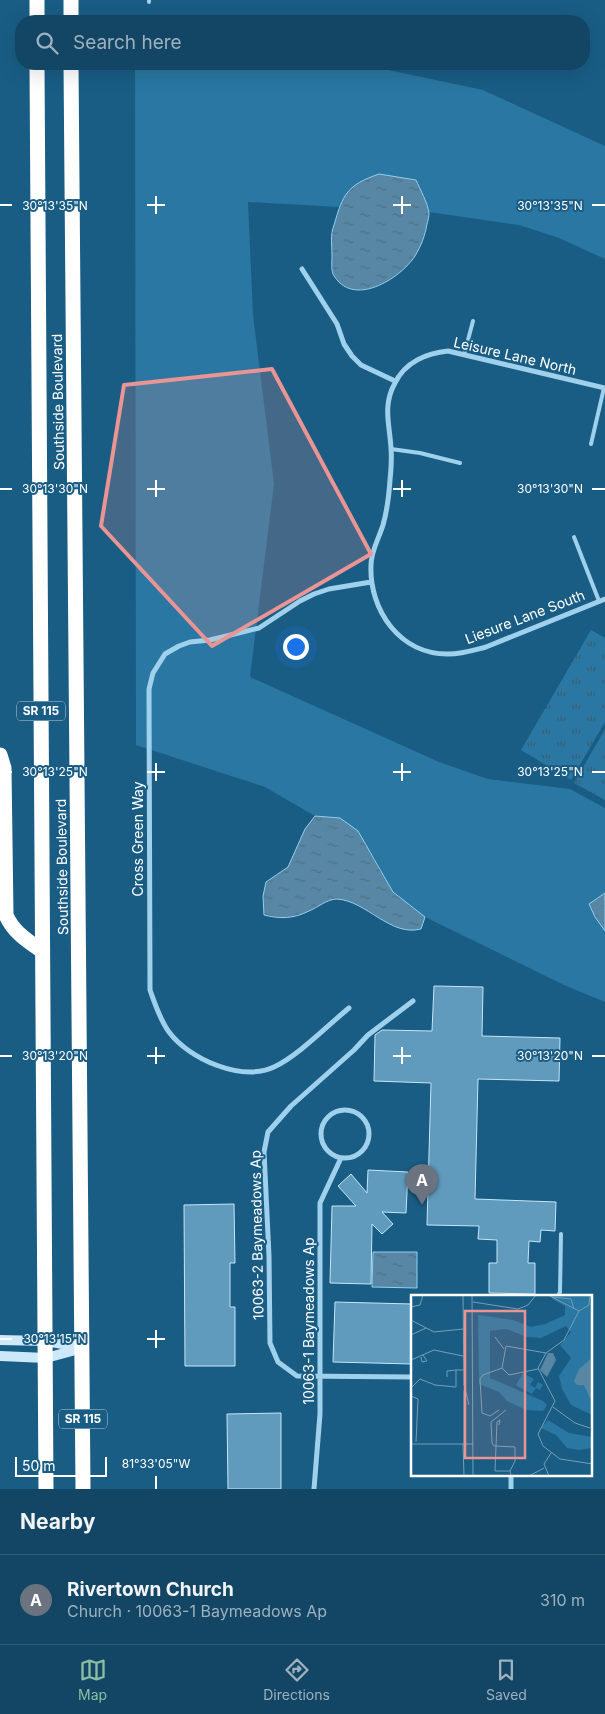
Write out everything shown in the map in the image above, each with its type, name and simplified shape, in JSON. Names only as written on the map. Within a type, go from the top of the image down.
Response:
[{"type":"highway","points":[[37,0],[37,15]]},
{"type":"highway","points":[[71,0],[71,15]]},
{"type":"highway","name":"Southside Boulevard","points":[[38,70],[46,1489]]},
{"type":"highway","name":"Southside Boulevard","points":[[71,70],[83,1489]]},
{"type":"highway","points":[[0,755],[4,768],[6,915],[10,924],[18,933],[42,951]]},
{"type":"street","points":[[302,269],[337,324],[344,344],[352,356],[361,365],[395,381]]},
{"type":"street","name":"Leisure Lane North","points":[[371,582],[371,563],[374,547],[383,523],[388,495],[391,449],[387,401],[395,381],[420,357],[448,352],[604,388]]},
{"type":"street","name":"Liesure Lane South","points":[[371,582],[376,603],[395,633],[410,643],[431,652],[449,654],[468,652],[486,647],[605,599]]},
{"type":"street","name":"Cross Green Way","points":[[349,1008],[293,1055],[274,1068],[254,1072],[234,1070],[211,1064],[190,1052],[170,1032],[157,1010],[150,990],[148,689],[153,673],[164,654],[179,646],[259,628],[314,594],[329,589],[371,582]]},
{"type":"street","name":"10063-2 Baymeadows Ap","points":[[411,1377],[297,1376],[278,1362],[270,1343],[269,1256],[264,1152],[268,1132],[291,1106],[354,1050],[368,1035],[413,1002]]},
{"type":"street","points":[[340,1110],[350,1110],[365,1120],[369,1129],[369,1138],[366,1147],[360,1154],[351,1158],[341,1158],[332,1154],[326,1148],[322,1140],[322,1130],[325,1121],[332,1114],[340,1110]]},
{"type":"street","name":"10063-1 Baymeadows Ap","points":[[314,1489],[321,1377],[320,1202],[341,1158]]},
{"type":"street","points":[[0,1340],[46,1341],[83,1348]]},
{"type":"street","points":[[0,1356],[46,1358],[83,1348]]},
{"type":"street","points":[[511,1476],[511,1489]]},
{"type":"lane","points":[[464,355],[473,321]]},
{"type":"lane","points":[[591,444],[604,388]]},
{"type":"lane","points":[[391,449],[420,453],[460,463]]},
{"type":"lane","points":[[574,537],[599,601]]},
{"type":"lane","points":[[558,1295],[561,1234]]},
{"type":"highlighted area","points":[[272,369],[371,554],[212,646],[101,526],[124,385]]},
{"type":"green space","points":[[135,70],[388,70],[483,90],[605,146],[605,259],[559,238],[519,225],[429,212],[416,180],[349,190],[339,207],[248,202],[253,315],[274,484],[250,677],[439,762],[488,779],[570,789],[605,808],[605,1002],[564,985],[425,917],[393,892],[374,857],[340,818],[315,816],[265,787],[136,745]]},
{"type":"green space","points":[[591,630],[605,638],[605,722],[571,780],[521,750]]},
{"type":"green space","points":[[605,729],[605,800],[574,783]]},
{"type":"water","points":[[379,174],[416,180],[424,196],[429,216],[419,248],[408,265],[376,287],[363,290],[352,289],[341,284],[332,272],[333,229],[340,206],[348,192],[360,182]]},
{"type":"water","points":[[315,816],[340,818],[358,831],[393,892],[425,917],[421,929],[399,928],[348,901],[337,899],[330,900],[312,910],[292,917],[281,918],[264,915],[263,896],[266,882],[288,867],[305,829]]},
{"type":"water","points":[[605,893],[605,931],[589,904]]},
{"type":"water","points":[[373,1252],[417,1252],[417,1288],[372,1287]]},
{"type":"building","points":[[434,986],[483,987],[482,1036],[560,1038],[559,1081],[478,1079],[475,1199],[556,1202],[555,1231],[541,1230],[540,1242],[529,1241],[528,1263],[535,1263],[535,1294],[489,1293],[489,1263],[497,1263],[497,1240],[478,1239],[479,1226],[427,1225],[431,1083],[374,1081],[375,1035],[382,1030],[432,1031]]},
{"type":"building","points":[[368,1170],[408,1172],[406,1213],[382,1212],[393,1224],[382,1234],[372,1224],[371,1284],[330,1283],[332,1206],[356,1206],[338,1186],[351,1174],[367,1193]]},
{"type":"building","points":[[234,1204],[235,1263],[230,1263],[230,1307],[235,1307],[235,1366],[185,1366],[184,1205]]},
{"type":"building","points":[[335,1302],[411,1304],[411,1364],[333,1362]]},
{"type":"building","points":[[281,1413],[281,1489],[228,1489],[227,1414]]},
{"type":"place","name":"Rivertown Church","points":[[422,1205]]}]
